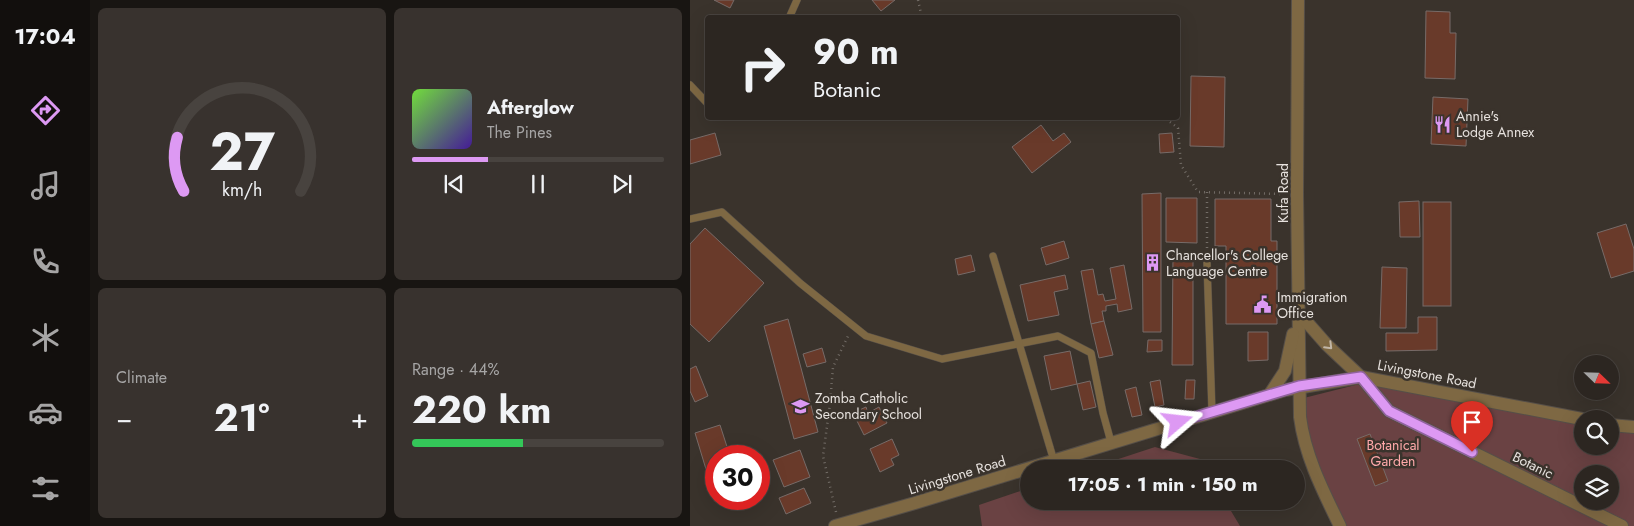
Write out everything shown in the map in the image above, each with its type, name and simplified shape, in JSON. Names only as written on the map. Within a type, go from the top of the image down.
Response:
[{"type":"street","name":"Kufa Road","points":[[1298,0],[1297,194],[1300,417],[1309,458],[1340,526]]},
{"type":"street","name":"Botanic","points":[[1298,312],[1327,345],[1361,377],[1389,411],[1622,526]]},
{"type":"street","points":[[1270,394],[1285,371],[1298,312]]},
{"type":"street","name":"Livingstone Road","points":[[1057,460],[1299,386],[1361,377],[1574,417]]},
{"type":"street","points":[[1619,425],[1634,427]]},
{"type":"street","name":"Livingstone Road","points":[[837,525],[1020,471]]},
{"type":"lane","points":[[790,15],[797,0]]},
{"type":"lane","points":[[690,84],[705,101]]},
{"type":"lane","points":[[690,218],[722,212],[800,283],[866,336],[942,358],[1058,336],[1091,353],[1103,413],[1112,442]]},
{"type":"lane","points":[[993,256],[1054,460]]},
{"type":"lane","points":[[1207,263],[1212,412]]},
{"type":"path","points":[[918,0],[921,15]]},
{"type":"path","points":[[1167,120],[1178,128],[1181,165],[1198,192],[1297,194]]},
{"type":"path","points":[[1207,192],[1207,263]]},
{"type":"path","points":[[837,525],[822,456],[830,404],[833,367],[853,325]]},
{"type":"green space","name":"Botanical Garden","points":[[1387,377],[1574,420],[1574,455],[1619,455],[1619,429],[1634,430],[1634,526],[1346,526],[1308,445],[1300,399]]},
{"type":"green space","points":[[1155,447],[1201,460],[1115,460]]},
{"type":"green space","points":[[1020,491],[1020,510],[1230,510],[1240,526],[982,526],[979,505]]},
{"type":"building","points":[[714,0],[734,0],[730,8]]},
{"type":"building","points":[[872,0],[895,0],[881,11]]},
{"type":"building","points":[[1426,11],[1450,12],[1450,33],[1456,33],[1455,79],[1425,78]]},
{"type":"building","points":[[1191,76],[1225,77],[1224,147],[1190,146]]},
{"type":"building","points":[[1433,97],[1468,99],[1466,146],[1431,144]]},
{"type":"building","points":[[1041,125],[1053,141],[1064,133],[1071,142],[1032,173],[1012,147]]},
{"type":"building","points":[[715,133],[721,155],[690,164],[690,140]]},
{"type":"building","points":[[1172,133],[1174,152],[1160,153],[1159,134]]},
{"type":"building","name":"Chancellor's College Language Centre","points":[[1161,193],[1161,332],[1143,332],[1142,194]]},
{"type":"building","points":[[1166,198],[1197,198],[1197,243],[1166,242]]},
{"type":"building","points":[[1215,199],[1271,199],[1271,241],[1277,241],[1277,324],[1226,324],[1226,246],[1215,246]]},
{"type":"building","points":[[1419,201],[1420,237],[1400,237],[1399,202]]},
{"type":"building","points":[[1423,202],[1451,202],[1451,306],[1423,306]]},
{"type":"building","points":[[1626,224],[1634,249],[1634,271],[1611,278],[1597,233]]},
{"type":"building","points":[[705,228],[764,283],[709,342],[690,324],[690,244]]},
{"type":"building","points":[[1064,241],[1069,258],[1046,265],[1041,248]]},
{"type":"building","points":[[971,255],[975,271],[958,275],[955,259]]},
{"type":"building","points":[[1173,255],[1193,255],[1193,365],[1172,365]]},
{"type":"building","points":[[1124,265],[1132,309],[1118,312],[1117,304],[1106,306],[1106,311],[1102,311],[1104,321],[1091,324],[1081,271],[1093,269],[1098,295],[1103,294],[1105,301],[1116,299],[1110,268]]},
{"type":"building","points":[[1382,267],[1407,268],[1406,328],[1380,328]]},
{"type":"building","points":[[1065,275],[1068,289],[1054,292],[1059,315],[1028,321],[1020,285]]},
{"type":"building","points":[[1418,317],[1437,317],[1437,350],[1386,351],[1386,333],[1418,333]]},
{"type":"building","points":[[788,319],[818,432],[794,439],[764,326]]},
{"type":"building","points":[[1104,321],[1113,355],[1099,358],[1091,324]]},
{"type":"building","points":[[1248,332],[1268,332],[1268,360],[1248,361]]},
{"type":"building","points":[[1148,340],[1162,340],[1162,351],[1147,352]]},
{"type":"building","points":[[822,348],[826,362],[807,367],[803,354]]},
{"type":"building","points":[[1070,351],[1077,384],[1051,390],[1044,356]]},
{"type":"building","points":[[696,366],[708,396],[695,402],[690,391],[690,369]]},
{"type":"building","points":[[1160,380],[1164,405],[1155,407],[1150,382]]},
{"type":"building","points":[[1186,380],[1195,380],[1194,399],[1185,399]]},
{"type":"building","points":[[1090,381],[1096,407],[1083,410],[1077,384]]},
{"type":"building","points":[[1136,387],[1142,415],[1132,417],[1125,390]]},
{"type":"building","points":[[866,407],[868,413],[879,407],[887,423],[864,435],[853,413]]},
{"type":"building","points":[[720,425],[726,445],[705,445],[705,466],[695,433]]},
{"type":"building","points":[[1370,434],[1388,481],[1375,486],[1357,439]]},
{"type":"building","points":[[892,439],[899,455],[891,459],[894,465],[880,472],[870,449]]},
{"type":"building","points":[[800,450],[810,477],[784,487],[773,460]]},
{"type":"building","points":[[804,488],[811,503],[786,514],[779,498]]},
{"type":"place","name":"Annie's Lodge Annex","points":[[1442,124]]},
{"type":"place","name":"Chancellor's College Language Centre","points":[[1152,263]]},
{"type":"place","name":"Immigration Office","points":[[1263,305]]},
{"type":"place","name":"Zomba Catholic Secondary School","points":[[801,406]]},
{"type":"route","points":[[1178,422],[1299,386],[1361,377],[1389,411],[1472,452]]}]
